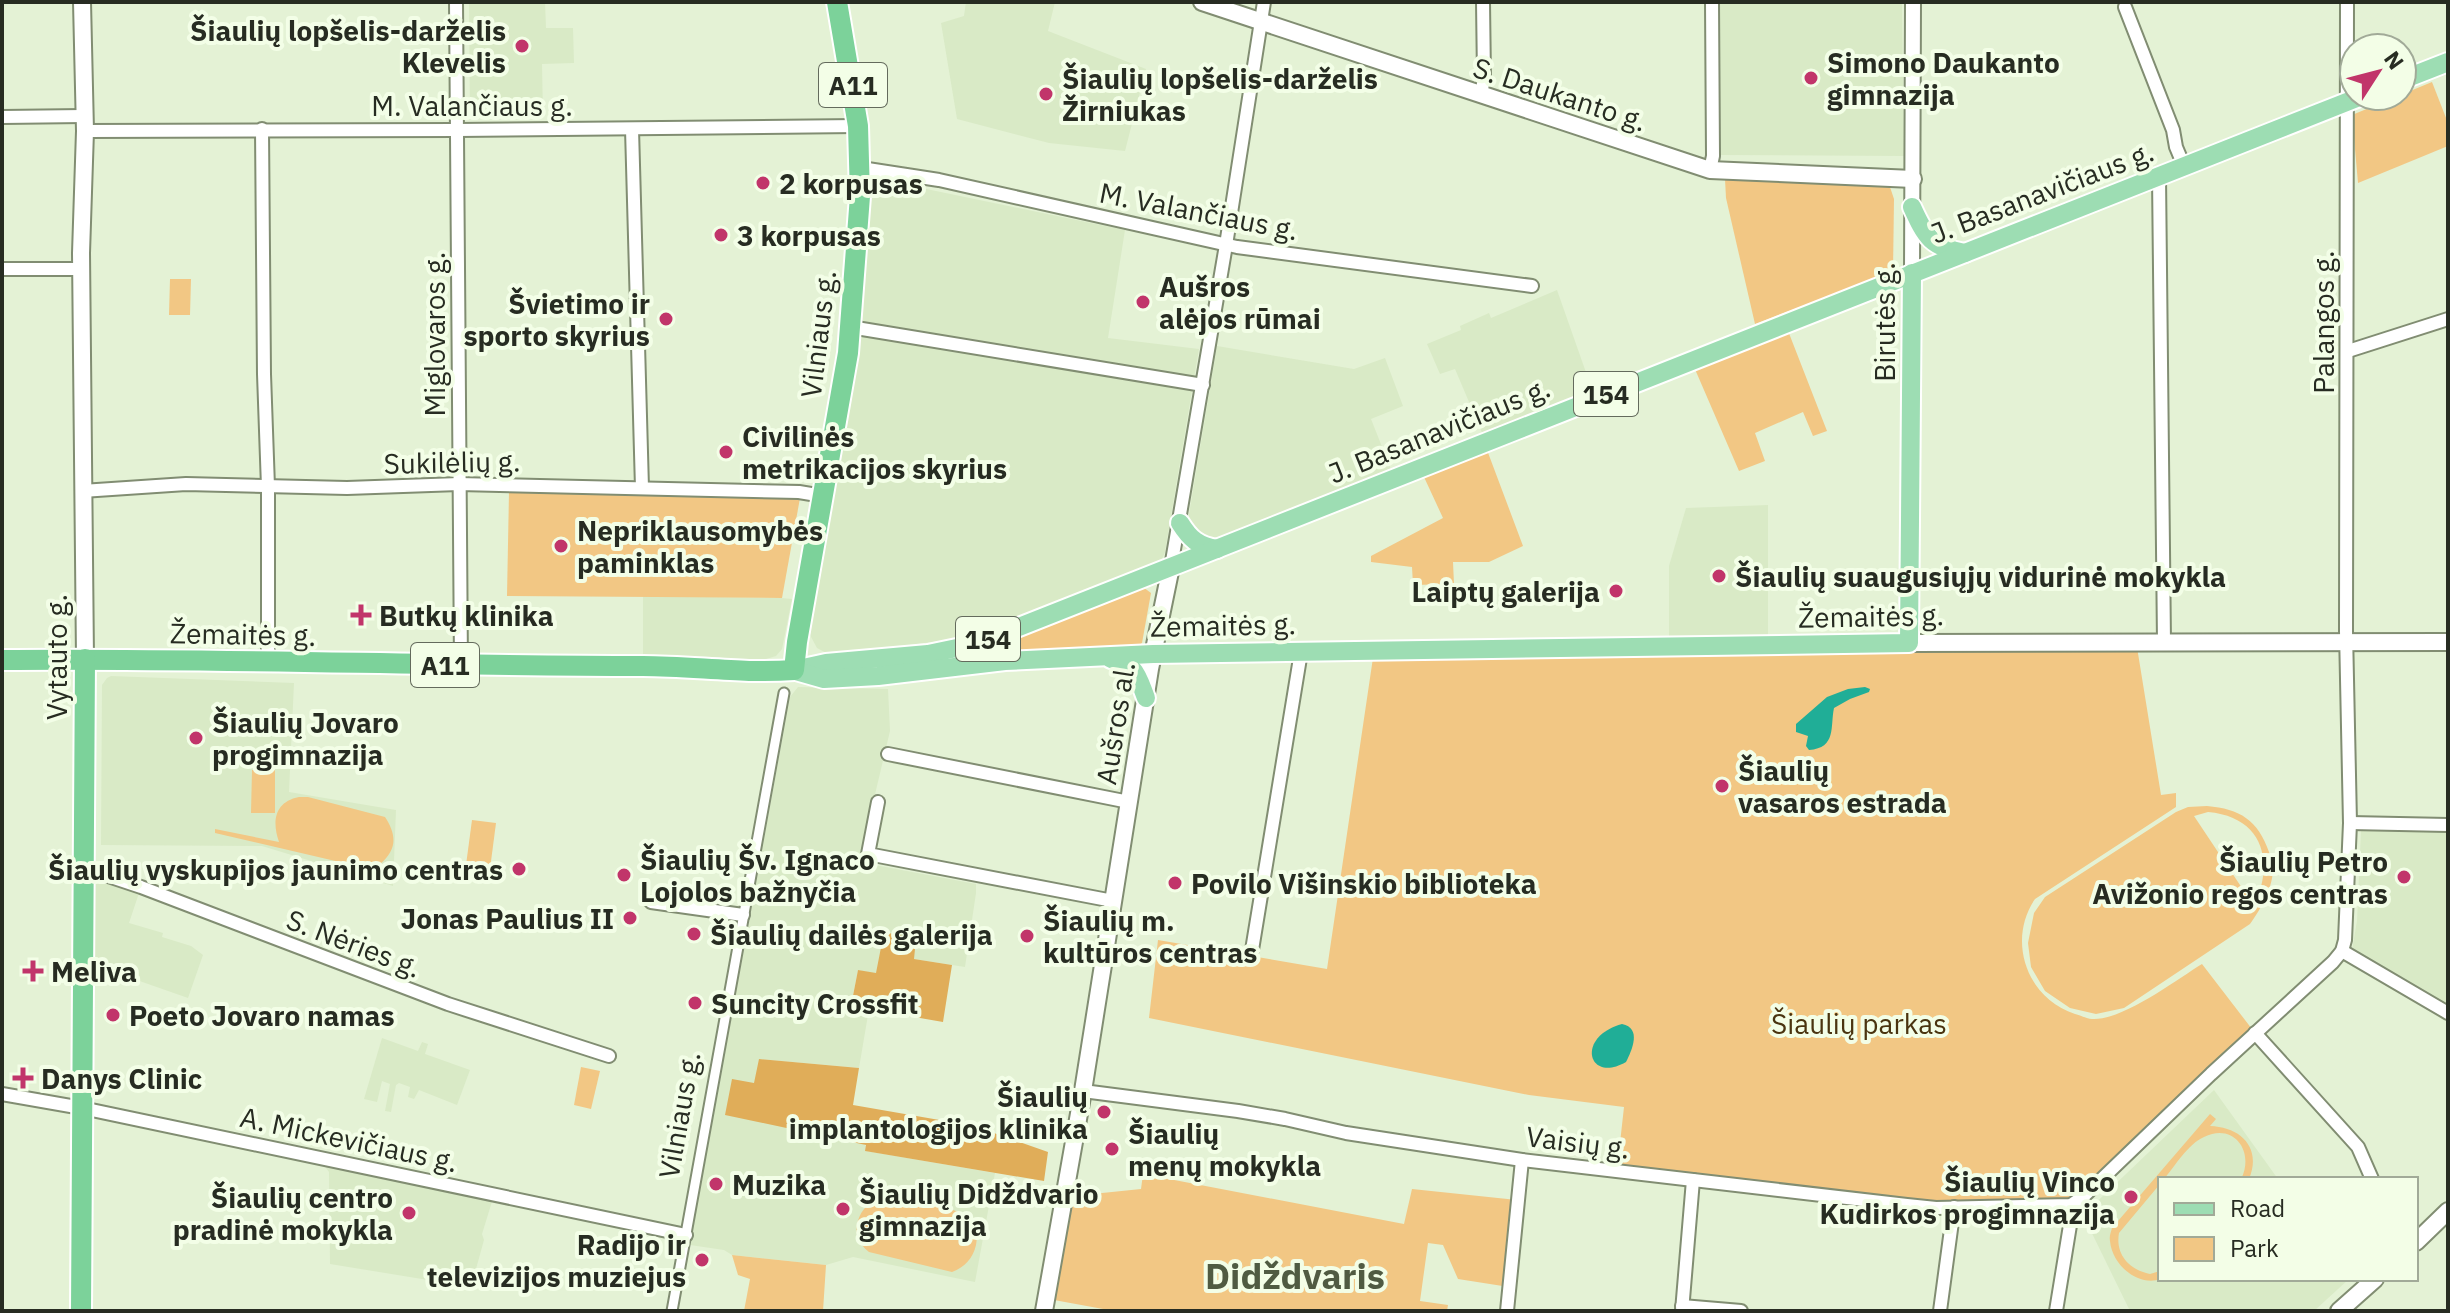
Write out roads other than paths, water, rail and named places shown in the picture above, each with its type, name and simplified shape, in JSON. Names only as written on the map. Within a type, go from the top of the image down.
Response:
[{"type":"highway","name":"Vilniaus g.","points":[[794,670],[850,327],[861,168],[858,126],[837,2]]},
{"type":"highway","name":"Vytauto g.","points":[[81,1311],[85,659]]},
{"type":"highway","name":"Žemaitės g.","points":[[2,660],[794,670]]},
{"type":"main road","name":"Vytauto g.","points":[[82,2],[85,124],[81,269],[85,659]]},
{"type":"main road","name":"S. Daukanto g.","points":[[1202,2],[1710,170],[1913,179]]},
{"type":"main road","points":[[2418,74],[2448,62]]},
{"type":"main road","name":"J. Basanavičiaus g.","points":[[794,670],[826,663],[928,654],[976,644],[2338,106]]},
{"type":"main road","points":[[1912,207],[1929,240],[1942,248],[1965,253]]},
{"type":"main road","name":"Birutės g.","points":[[1909,643],[1912,273]]},
{"type":"main road","points":[[1180,523],[1192,540],[1204,547],[1217,549]]},
{"type":"main road","name":"Aušros al.","points":[[1044,1311],[1083,1091],[1153,654],[1171,567]]},
{"type":"main road","name":"Žemaitės g.","points":[[794,670],[824,679],[1005,661],[1153,654],[1909,643],[2448,642]]},
{"type":"main road","points":[[1100,657],[1123,662],[1136,671],[1146,698]]},
{"type":"main road","points":[[2418,1240],[2448,1211]]},
{"type":"main road","points":[[2343,1310],[2373,1281]]},
{"type":"street","name":"Miglovaros g.","points":[[456,2],[461,665]]},
{"type":"street","name":"Aušros al.","points":[[1171,567],[1264,2]]},
{"type":"street","points":[[1481,95],[1484,78],[1483,2]]},
{"type":"street","points":[[1710,170],[1713,156],[1712,2]]},
{"type":"street","name":"Birutės g.","points":[[1912,273],[1913,2]]},
{"type":"street","name":"Palangos g.","points":[[2347,2],[2349,32]]},
{"type":"street","points":[[2129,4],[2184,166]]},
{"type":"street","name":"Palangos g.","points":[[2342,951],[2350,823],[2346,642],[2348,351],[2355,112]]},
{"type":"street","name":"M. Valančiaus g.","points":[[2,117],[85,124],[262,129],[858,126]]},
{"type":"street","points":[[262,129],[268,662]]},
{"type":"street","points":[[632,129],[642,488]]},
{"type":"street","name":"M. Valančiaus g.","points":[[861,168],[939,180],[1226,245],[1532,286]]},
{"type":"street","points":[[2159,176],[2164,642]]},
{"type":"street","points":[[2,269],[81,269]]},
{"type":"street","points":[[2348,351],[2448,319]]},
{"type":"street","points":[[850,327],[1203,385]]},
{"type":"street","name":"Sukilėlių g.","points":[[82,491],[186,484],[347,488],[459,484],[799,492],[823,496]]},
{"type":"street","points":[[1252,950],[1301,652]]},
{"type":"street","name":"Vilniaus g.","points":[[672,1311],[784,693]]},
{"type":"street","points":[[888,754],[1129,802]]},
{"type":"street","points":[[878,802],[868,854],[1113,901]]},
{"type":"street","points":[[2350,823],[2448,825]]},
{"type":"street","name":"S. Nėries g.","points":[[84,868],[448,1004],[609,1056]]},
{"type":"street","points":[[651,902],[743,915]]},
{"type":"street","points":[[2056,1311],[2071,1205],[2342,951],[2448,1013]]},
{"type":"street","points":[[2255,1033],[2358,1147],[2371,1177]]},
{"type":"street","name":"Vaisių g.","points":[[1083,1091],[1238,1111],[1346,1133],[1522,1160],[1907,1205],[2071,1205]]},
{"type":"street","name":"A. Mickevičiaus g.","points":[[2,1094],[82,1108],[686,1235]]},
{"type":"street","points":[[1507,1311],[1522,1160]]},
{"type":"street","points":[[1693,1180],[1682,1308],[1741,1311]]},
{"type":"street","points":[[1940,1311],[1954,1207]]},
{"type":"water","points":[[1865,687],[1870,689],[1869,692],[1834,708],[1828,741],[1809,750],[1806,746],[1808,736],[1796,732],[1796,724],[1827,697]]},
{"type":"water","points":[[1622,1024],[1628,1026],[1634,1035],[1626,1062],[1603,1067],[1592,1056],[1593,1048],[1607,1030]]},
{"type":"place","name":"Šiaulių lopšelis-darželis Klevelis","points":[[522,46]]},
{"type":"place","name":"Simono Daukanto gimnazija","points":[[1811,78]]},
{"type":"place","name":"Šiaulių lopšelis-darželis Žirniukas","points":[[1046,94]]},
{"type":"place","name":"2 korpusas","points":[[763,183]]},
{"type":"place","name":"3 korpusas","points":[[721,235]]},
{"type":"place","name":"Aušros alėjos rūmai","points":[[1143,302]]},
{"type":"place","name":"Švietimo ir sporto skyrius","points":[[666,319]]},
{"type":"place","name":"Civilinės metrikacijos skyrius","points":[[726,452]]},
{"type":"place","name":"Nepriklausomybės paminklas","points":[[561,546]]},
{"type":"place","name":"Šiaulių suaugusiųjų vidurinė mokykla","points":[[1719,576]]},
{"type":"place","name":"Laiptų galerija","points":[[1616,591]]},
{"type":"place","name":"Butkų klinika","points":[[361,615]]},
{"type":"place","name":"Šiaulių Jovaro progimnazija","points":[[196,738]]},
{"type":"place","name":"Šiaulių vasaros estrada","points":[[1722,786]]},
{"type":"place","name":"Šiaulių vyskupijos jaunimo centras","points":[[519,869]]},
{"type":"place","name":"Šiaulių Šv. Ignaco Lojolos bažnyčia","points":[[624,875]]},
{"type":"place","name":"Šiaulių Petro Avižonio regos centras","points":[[2404,877]]},
{"type":"place","name":"Povilo Višinskio biblioteka","points":[[1175,883]]},
{"type":"place","name":"Jonas Paulius II","points":[[630,918]]},
{"type":"place","name":"Šiaulių dailės galerija","points":[[694,934]]},
{"type":"place","name":"Šiaulių m. kultūros centras","points":[[1027,936]]},
{"type":"place","name":"Meliva","points":[[33,971]]},
{"type":"place","name":"Suncity Crossfit","points":[[695,1003]]},
{"type":"place","name":"Poeto Jovaro namas","points":[[113,1015]]},
{"type":"place","name":"Danys Clinic","points":[[23,1078]]},
{"type":"place","name":"Šiaulių implantologijos klinika","points":[[1104,1112]]},
{"type":"place","name":"Šiaulių menų mokykla","points":[[1112,1149]]},
{"type":"place","name":"Muzika","points":[[716,1184]]},
{"type":"place","name":"Šiaulių Vinco Kudirkos progimnazija","points":[[2131,1197]]},
{"type":"place","name":"Šiaulių Didždvario gimnazija","points":[[843,1209]]},
{"type":"place","name":"Šiaulių centro pradinė mokykla","points":[[409,1213]]},
{"type":"place","name":"Radijo ir televizijos muziejus","points":[[702,1260]]},
{"type":"district","name":"Didždvaris","points":[[1295,1275]]},
{"type":"park label","name":"Šiaulių parkas","points":[[1859,1023]]}]
